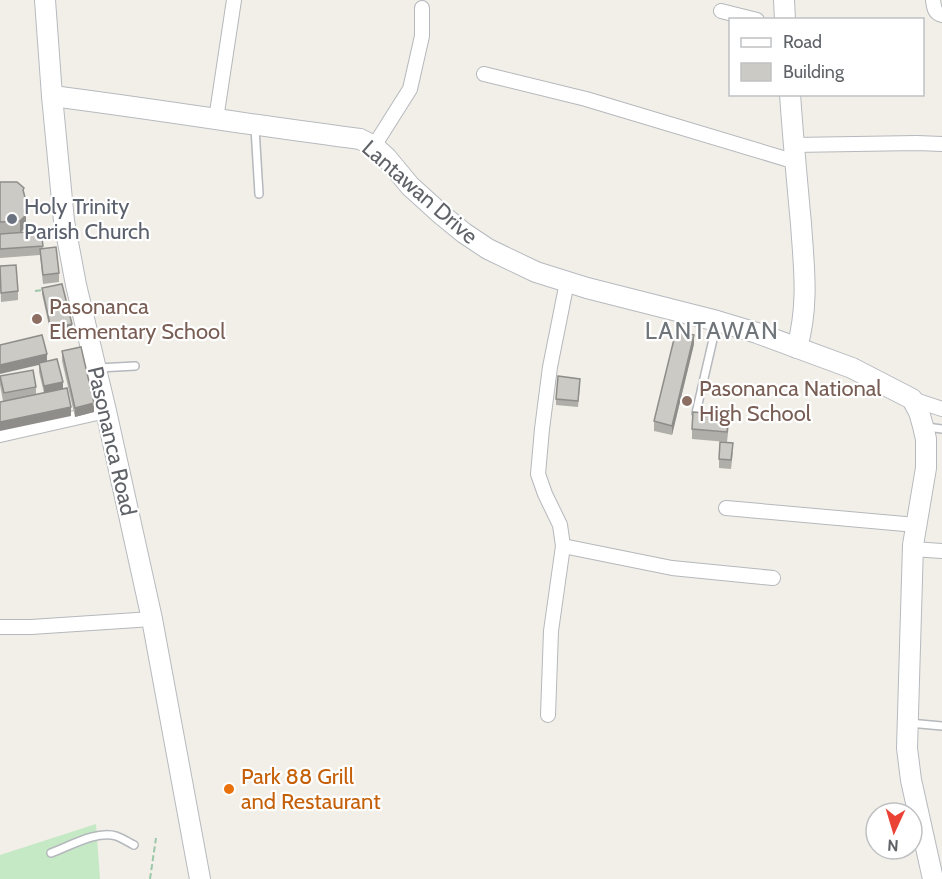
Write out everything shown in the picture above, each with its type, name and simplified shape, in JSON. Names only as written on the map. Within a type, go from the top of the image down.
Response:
[{"type":"street","name":"Pasonanca Road","points":[[45,0],[64,221],[76,285],[152,619],[200,879]]},
{"type":"street","points":[[216,119],[234,0]]},
{"type":"street","points":[[784,0],[784,18]]},
{"type":"street","points":[[933,0],[935,10],[942,15]]},
{"type":"street","points":[[374,146],[410,89],[422,36],[422,8]]},
{"type":"street","points":[[721,11],[749,18]]},
{"type":"street","points":[[484,74],[795,153],[854,143],[942,144]]},
{"type":"street","name":"Lantawan Drive","points":[[52,96],[360,139],[374,146],[410,186],[464,234],[488,249],[536,272],[757,333],[852,368],[912,399],[942,409]]},
{"type":"street","points":[[790,96],[805,295],[803,322],[797,348]]},
{"type":"street","points":[[548,715],[551,631],[563,546],[560,525],[538,474],[550,367],[567,282]]},
{"type":"street","points":[[912,399],[932,428],[926,440],[926,468],[912,549],[907,748],[911,780],[933,879]]},
{"type":"street","points":[[0,435],[106,411]]},
{"type":"street","points":[[726,508],[916,525]]},
{"type":"street","points":[[563,546],[672,568],[773,578]]},
{"type":"street","points":[[912,549],[942,551]]},
{"type":"street","points":[[0,627],[152,619]]},
{"type":"lane","points":[[254,125],[259,194]]},
{"type":"lane","points":[[696,413],[717,321]]},
{"type":"lane","points":[[96,368],[135,366]]},
{"type":"lane","points":[[908,723],[942,726]]},
{"type":"lane","points":[[51,853],[90,837],[114,835],[134,845]]},
{"type":"path","points":[[35,291],[45,290]]},
{"type":"path","points":[[150,879],[156,838]]},
{"type":"green space","points":[[96,824],[100,879],[0,879],[0,855]]},
{"type":"building","name":"Holy Trinity Parish Church","points":[[0,182],[17,182],[24,188],[26,215],[20,221],[0,222]]},
{"type":"building","points":[[41,231],[43,246],[0,249],[0,234]]},
{"type":"building","points":[[56,247],[59,273],[43,275],[40,249]]},
{"type":"building","points":[[16,265],[18,291],[1,293],[0,266]]},
{"type":"building","points":[[62,284],[72,324],[51,329],[42,288]]},
{"type":"building","points":[[676,331],[694,335],[672,426],[654,421]]},
{"type":"building","points":[[42,335],[47,354],[0,365],[0,345]]},
{"type":"building","points":[[81,347],[94,403],[75,408],[62,351]]},
{"type":"building","points":[[57,359],[63,382],[44,386],[39,363]]},
{"type":"building","points":[[33,370],[36,387],[4,393],[0,376]]},
{"type":"building","points":[[558,376],[580,379],[578,401],[556,399]]},
{"type":"building","points":[[67,388],[71,407],[0,422],[0,402]]},
{"type":"building","points":[[693,412],[729,415],[727,432],[692,429]]},
{"type":"building","points":[[720,442],[733,443],[731,460],[719,459]]},
{"type":"place","name":"Holy Trinity Parish Church","points":[[12,219]]},
{"type":"place","name":"Pasonanca Elementary School","points":[[37,319]]},
{"type":"place","name":"Pasonanca National High School","points":[[687,401]]},
{"type":"place","name":"Park 88 Grill and Restaurant","points":[[229,789]]},
{"type":"district","name":"LANTAWAN","points":[[712,330]]}]
